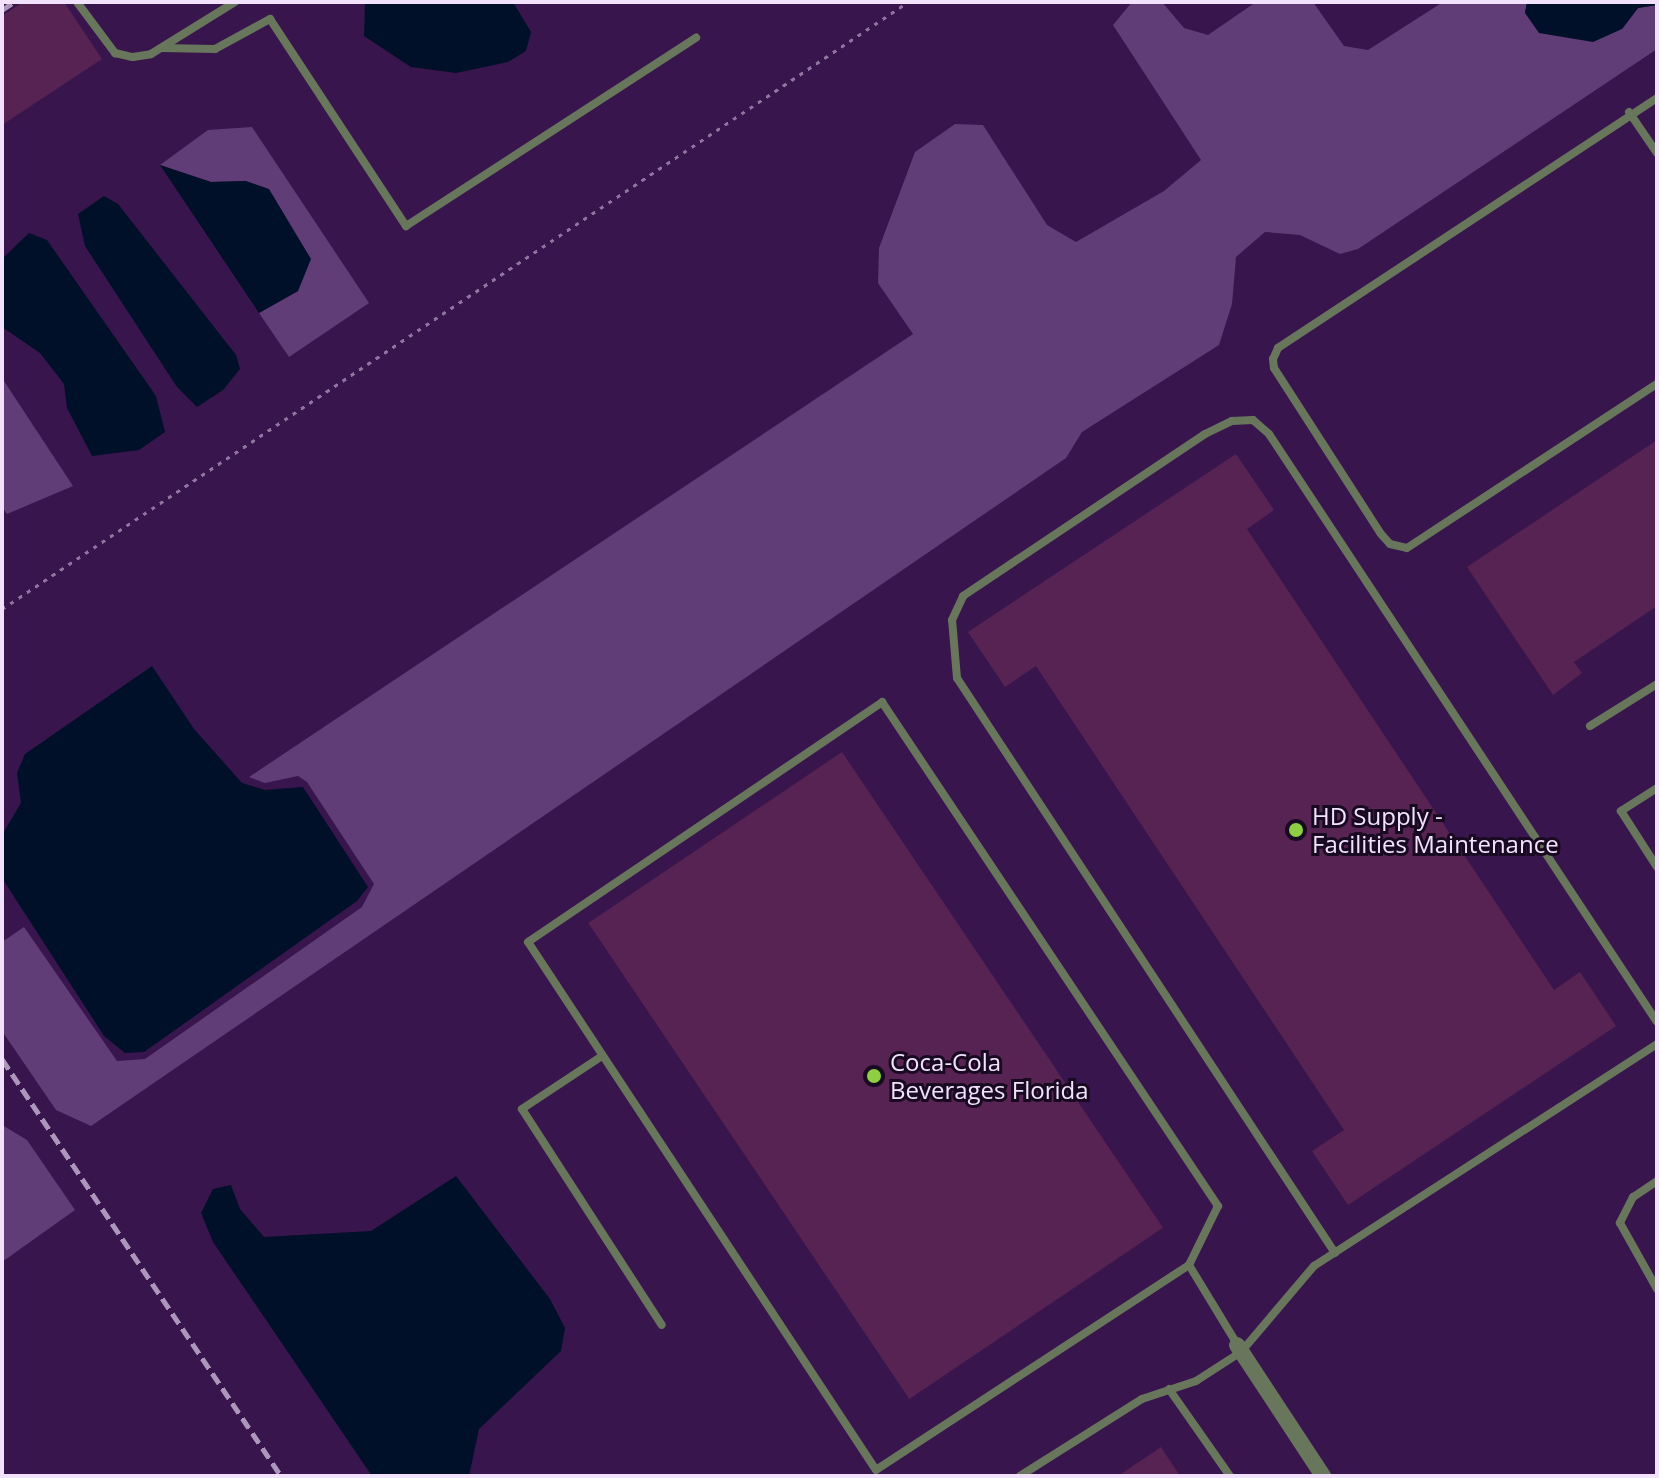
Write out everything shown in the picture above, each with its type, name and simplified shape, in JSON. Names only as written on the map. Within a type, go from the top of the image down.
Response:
[{"type":"street","points":[[1239,1348],[1323,1476]]},
{"type":"lane","points":[[77,2],[115,53],[133,57],[162,48],[235,2]]},
{"type":"lane","points":[[162,48],[215,49],[270,19],[406,226],[696,38]]},
{"type":"lane","points":[[1657,98],[1629,112],[1278,348],[1274,368],[1381,534],[1390,544],[1407,548],[1657,384]]},
{"type":"lane","points":[[1629,112],[1657,153]]},
{"type":"lane","points":[[1335,1253],[957,678],[952,620],[963,596],[1205,434],[1232,421],[1253,420],[1269,434],[1657,1022]]},
{"type":"lane","points":[[1590,726],[1657,684]]},
{"type":"lane","points":[[882,702],[1218,1206],[1189,1265],[876,1470],[528,942],[882,702]]},
{"type":"lane","points":[[1657,788],[1621,811],[1657,867]]},
{"type":"lane","points":[[1020,1476],[1115,1414],[1169,1389],[1196,1381],[1239,1348],[1314,1266],[1657,1044]]},
{"type":"lane","points":[[602,1056],[522,1109],[662,1325]]},
{"type":"lane","points":[[1657,1181],[1633,1197],[1620,1223],[1657,1289]]},
{"type":"lane","points":[[1189,1265],[1239,1348]]},
{"type":"lane","points":[[1169,1389],[1230,1476]]},
{"type":"path","points":[[2,609],[908,2]]},
{"type":"shaded area","points":[[1132,2],[1162,2],[1184,28],[1208,35],[1256,2],[1313,2],[1344,46],[1368,50],[1443,2],[1527,2],[1525,13],[1622,29],[1638,8],[1657,5],[1657,49],[1358,249],[1340,254],[1300,235],[1265,232],[1236,257],[1232,304],[1219,345],[1082,432],[1066,458],[91,1126],[56,1110],[2,1031],[2,942],[24,927],[117,1061],[145,1059],[362,907],[374,884],[307,782],[298,776],[265,783],[249,777],[913,334],[878,283],[879,248],[915,152],[955,124],[983,125],[1047,225],[1076,242],[1164,191],[1201,160],[1113,25]]},
{"type":"shaded area","points":[[252,127],[369,303],[289,357],[259,313],[298,291],[246,181],[211,182],[160,165],[208,130]]},
{"type":"shaded area","points":[[2,378],[73,486],[7,514],[2,507]]},
{"type":"shaded area","points":[[2,1125],[27,1140],[75,1210],[2,1262]]},
{"type":"water","points":[[365,2],[513,2],[531,32],[526,51],[508,62],[456,73],[411,67],[364,36]]},
{"type":"water","points":[[1527,2],[1657,2],[1657,5],[1638,8],[1622,29],[1593,42],[1539,33],[1525,13]]},
{"type":"water","points":[[160,165],[211,182],[246,181],[269,189],[311,259],[298,291],[259,313]]},
{"type":"water","points":[[104,196],[118,204],[236,355],[240,369],[223,390],[197,407],[177,387],[85,246],[78,214]]},
{"type":"water","points":[[29,233],[47,240],[156,396],[165,432],[139,450],[92,456],[67,408],[64,384],[40,353],[2,327],[2,259]]},
{"type":"water","points":[[152,666],[194,729],[242,783],[265,790],[303,787],[368,887],[357,901],[144,1052],[125,1053],[104,1036],[2,878],[2,835],[21,803],[17,773],[25,754]]},
{"type":"water","points":[[456,1176],[550,1299],[565,1328],[561,1351],[479,1429],[469,1476],[372,1476],[213,1242],[201,1213],[213,1189],[231,1185],[240,1209],[264,1237],[371,1231]]},
{"type":"building","points":[[23,2],[64,2],[102,59],[2,125],[2,16]]},
{"type":"building","points":[[1657,440],[1657,606],[1574,662],[1582,673],[1553,695],[1467,567]]},
{"type":"building","name":"HD Supply - Facilities Maintenance","points":[[1236,454],[1274,510],[1247,529],[1554,990],[1580,972],[1616,1026],[1348,1205],[1312,1151],[1344,1130],[1036,666],[1005,687],[968,632]]},
{"type":"building","name":"Coca-Cola Beverages Florida","points":[[842,752],[1163,1228],[909,1399],[588,923]]},
{"type":"building","points":[[1161,1447],[1180,1476],[1118,1476]]},
{"type":"railway","points":[[2,10],[14,2]]},
{"type":"railway","points":[[2,1059],[281,1476]]},
{"type":"place","name":"HD Supply - Facilities Maintenance","points":[[1296,830]]},
{"type":"place","name":"Coca-Cola Beverages Florida","points":[[874,1076]]}]
